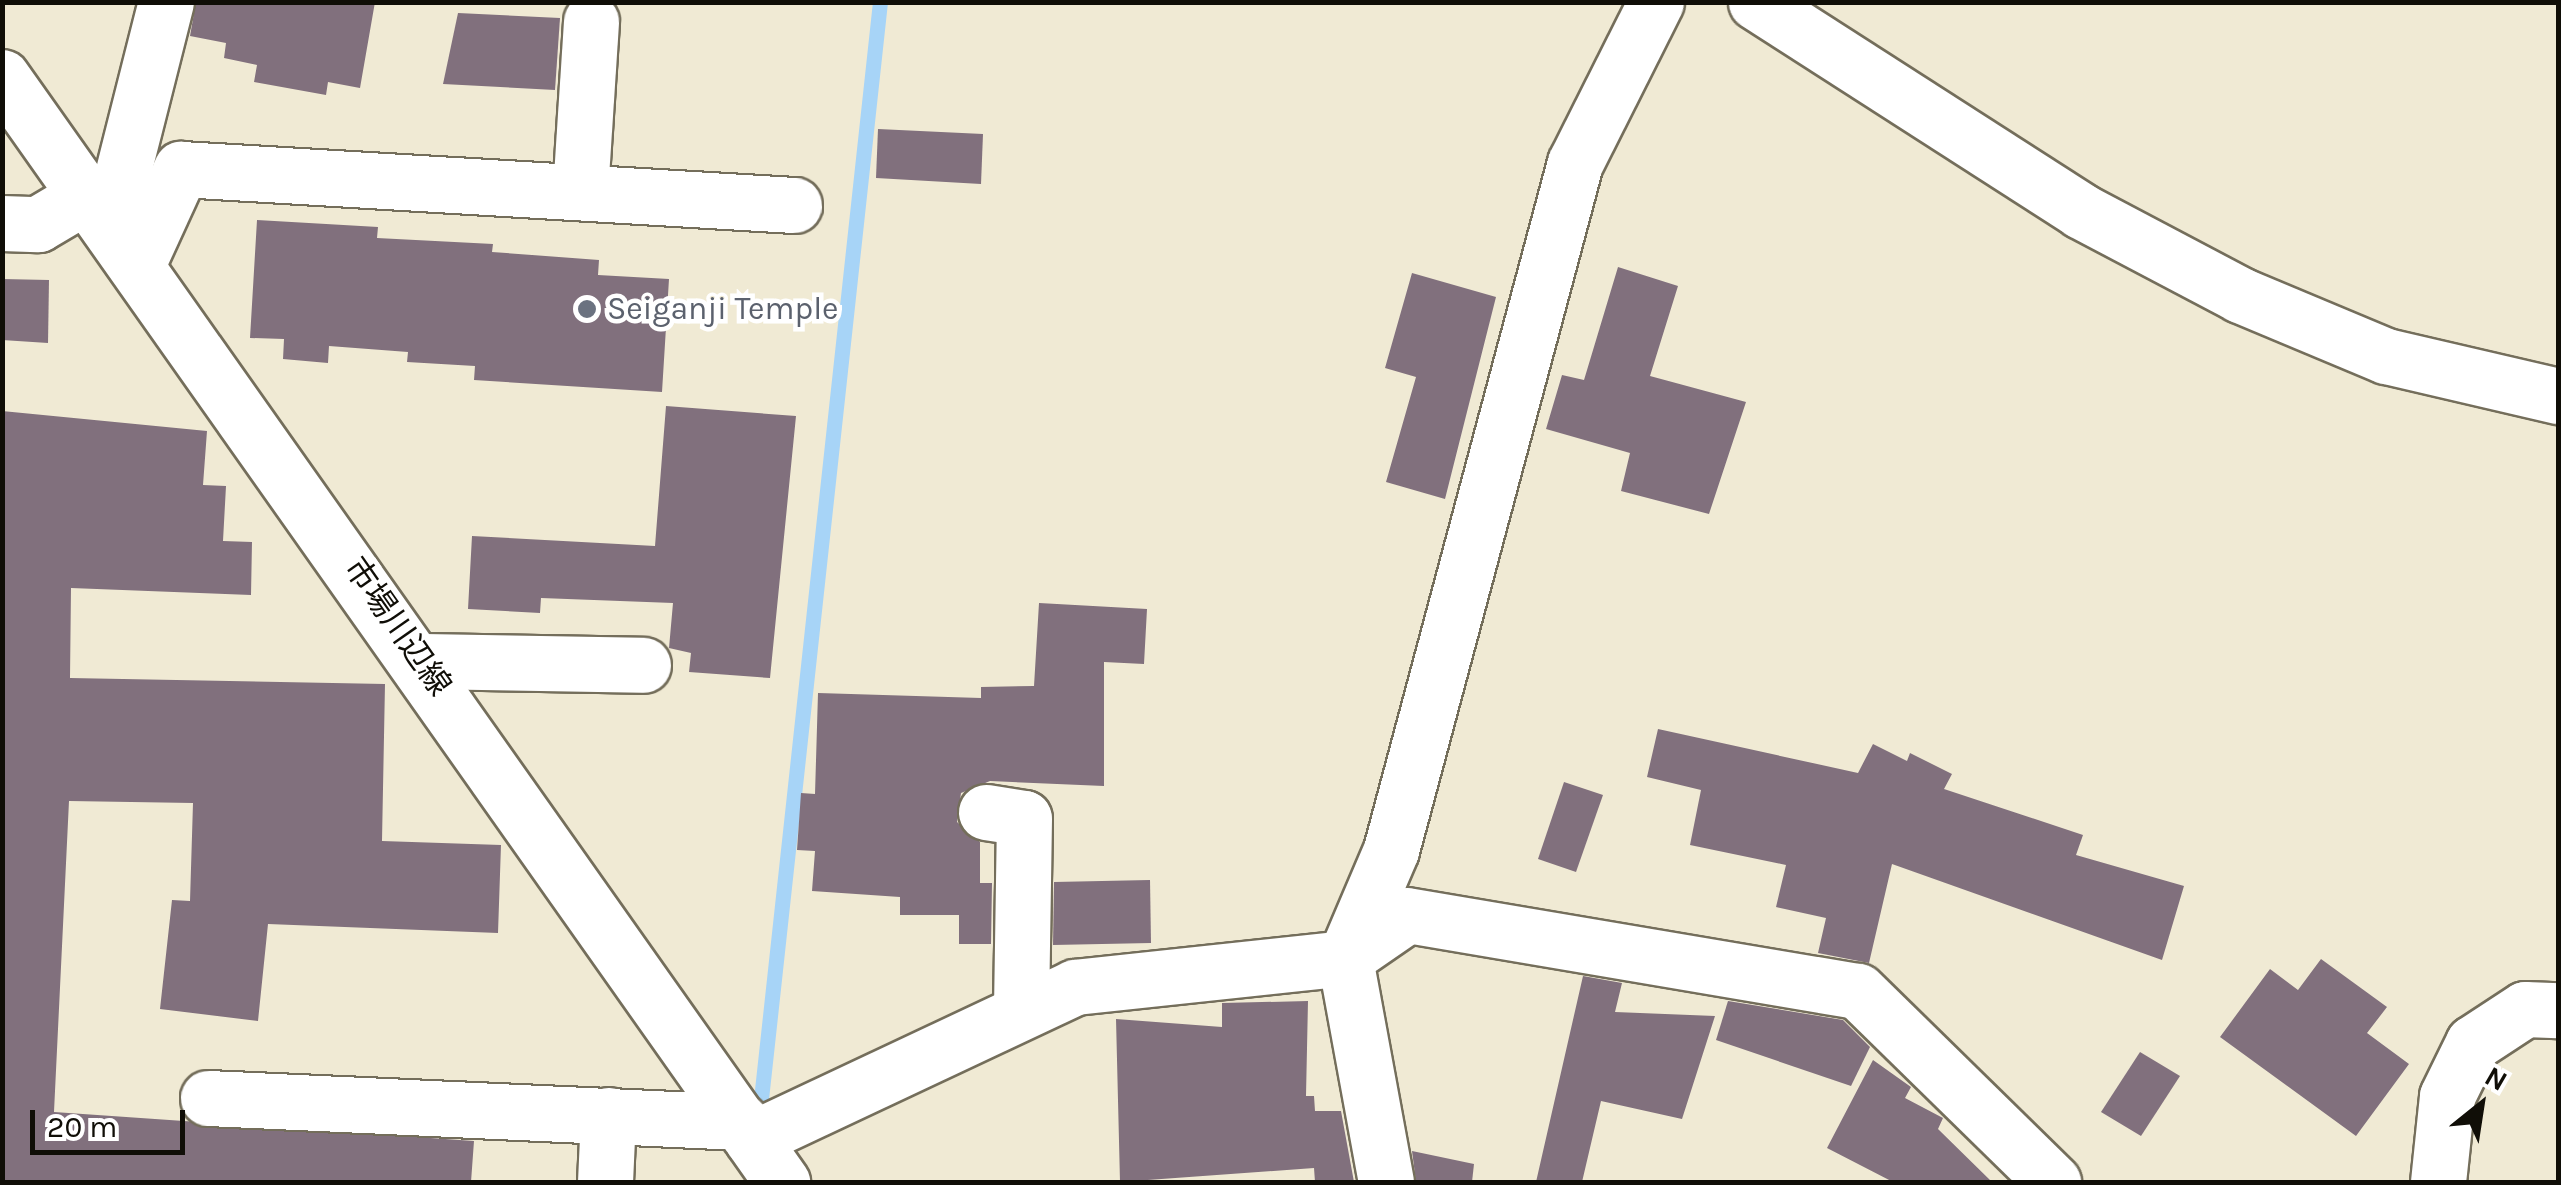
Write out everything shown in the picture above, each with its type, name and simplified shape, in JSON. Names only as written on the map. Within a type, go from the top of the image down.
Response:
[{"type":"street","points":[[111,229],[166,2]]},
{"type":"street","points":[[1386,1182],[1345,958],[1392,850],[1576,163],[1656,2]]},
{"type":"street","points":[[1756,2],[2082,211],[2240,295],[2386,356],[2558,396]]},
{"type":"street","points":[[580,192],[591,21]]},
{"type":"street","name":"市場川辺線","points":[[2,77],[422,661],[758,1148]]},
{"type":"street","points":[[2,223],[111,229],[181,168],[794,205]]},
{"type":"street","points":[[422,661],[643,665]]},
{"type":"street","points":[[986,812],[1024,818],[1021,1011]]},
{"type":"street","points":[[208,1098],[608,1115],[758,1148],[1021,1011],[1075,987],[1345,958],[1407,915],[1858,991],[2053,1182]]},
{"type":"street","points":[[2438,1182],[2446,1096],[2473,1043],[2525,1009],[2558,1010]]},
{"type":"street","points":[[605,1182],[608,1115]]},
{"type":"building","points":[[196,2],[375,2],[360,88],[328,82],[326,95],[254,82],[257,65],[224,58],[226,43],[190,36]]},
{"type":"building","points":[[458,13],[560,18],[555,90],[443,84]]},
{"type":"building","points":[[878,129],[983,134],[981,184],[876,178]]},
{"type":"building","name":"Seiganji Temple","points":[[257,220],[378,227],[377,238],[493,244],[492,252],[599,260],[598,275],[669,279],[662,392],[474,380],[475,366],[407,362],[408,352],[329,346],[328,363],[283,359],[284,339],[250,338]]},
{"type":"building","points":[[1618,267],[1678,286],[1650,376],[1746,402],[1709,514],[1621,491],[1630,453],[1546,429],[1562,375],[1584,380]]},
{"type":"building","points":[[1412,273],[1496,297],[1445,499],[1386,482],[1416,377],[1385,368]]},
{"type":"building","points":[[2,279],[49,280],[48,343],[2,340]]},
{"type":"building","points":[[666,406],[796,416],[770,678],[689,672],[691,653],[669,648],[673,603],[541,598],[540,613],[468,609],[472,536],[655,546]]},
{"type":"building","points":[[2,411],[207,431],[203,485],[226,486],[223,541],[252,542],[251,595],[71,588],[70,678],[385,684],[382,841],[501,845],[498,933],[268,924],[258,1021],[160,1009],[172,900],[190,901],[193,803],[69,801],[54,1112],[474,1141],[471,1182],[2,1182]]},
{"type":"building","points":[[1039,603],[1147,609],[1144,664],[1104,662],[1104,786],[990,781],[961,793],[957,822],[980,842],[980,883],[992,883],[991,944],[959,944],[959,915],[900,915],[900,897],[812,891],[815,851],[797,850],[801,793],[815,794],[818,693],[981,698],[981,687],[1034,686]]},
{"type":"building","points":[[1658,729],[1858,773],[1873,744],[1907,761],[1910,753],[1952,774],[1944,789],[2083,835],[2076,855],[2184,886],[2162,960],[1892,864],[1869,963],[1818,953],[1826,918],[1776,907],[1786,865],[1690,845],[1701,790],[1647,777]]},
{"type":"building","points":[[1564,782],[1603,795],[1576,872],[1538,859]]},
{"type":"building","points":[[1150,880],[1151,943],[1053,945],[1054,882]]},
{"type":"building","points":[[2321,959],[2387,1007],[2367,1033],[2409,1064],[2356,1136],[2220,1037],[2270,969],[2298,990]]},
{"type":"building","points":[[1583,976],[1622,983],[1615,1012],[1715,1016],[1682,1119],[1601,1101],[1582,1182],[1536,1182]]},
{"type":"building","points":[[1308,1001],[1306,1096],[1314,1096],[1315,1111],[1341,1111],[1354,1182],[1315,1182],[1314,1168],[1120,1182],[1116,1019],[1222,1027],[1222,1003]]},
{"type":"building","points":[[1728,1001],[1843,1020],[1870,1047],[1851,1086],[1716,1040]]},
{"type":"building","points":[[2140,1052],[2180,1076],[2141,1136],[2101,1112]]},
{"type":"building","points":[[1873,1060],[1911,1087],[1905,1098],[1943,1118],[1938,1129],[1992,1182],[1893,1182],[1827,1148]]},
{"type":"building","points":[[1412,1151],[1474,1164],[1472,1182],[1416,1182]]},
{"type":"waterway","points":[[761,1099],[880,2]]},
{"type":"place","name":"Seiganji Temple","points":[[587,309]]}]
